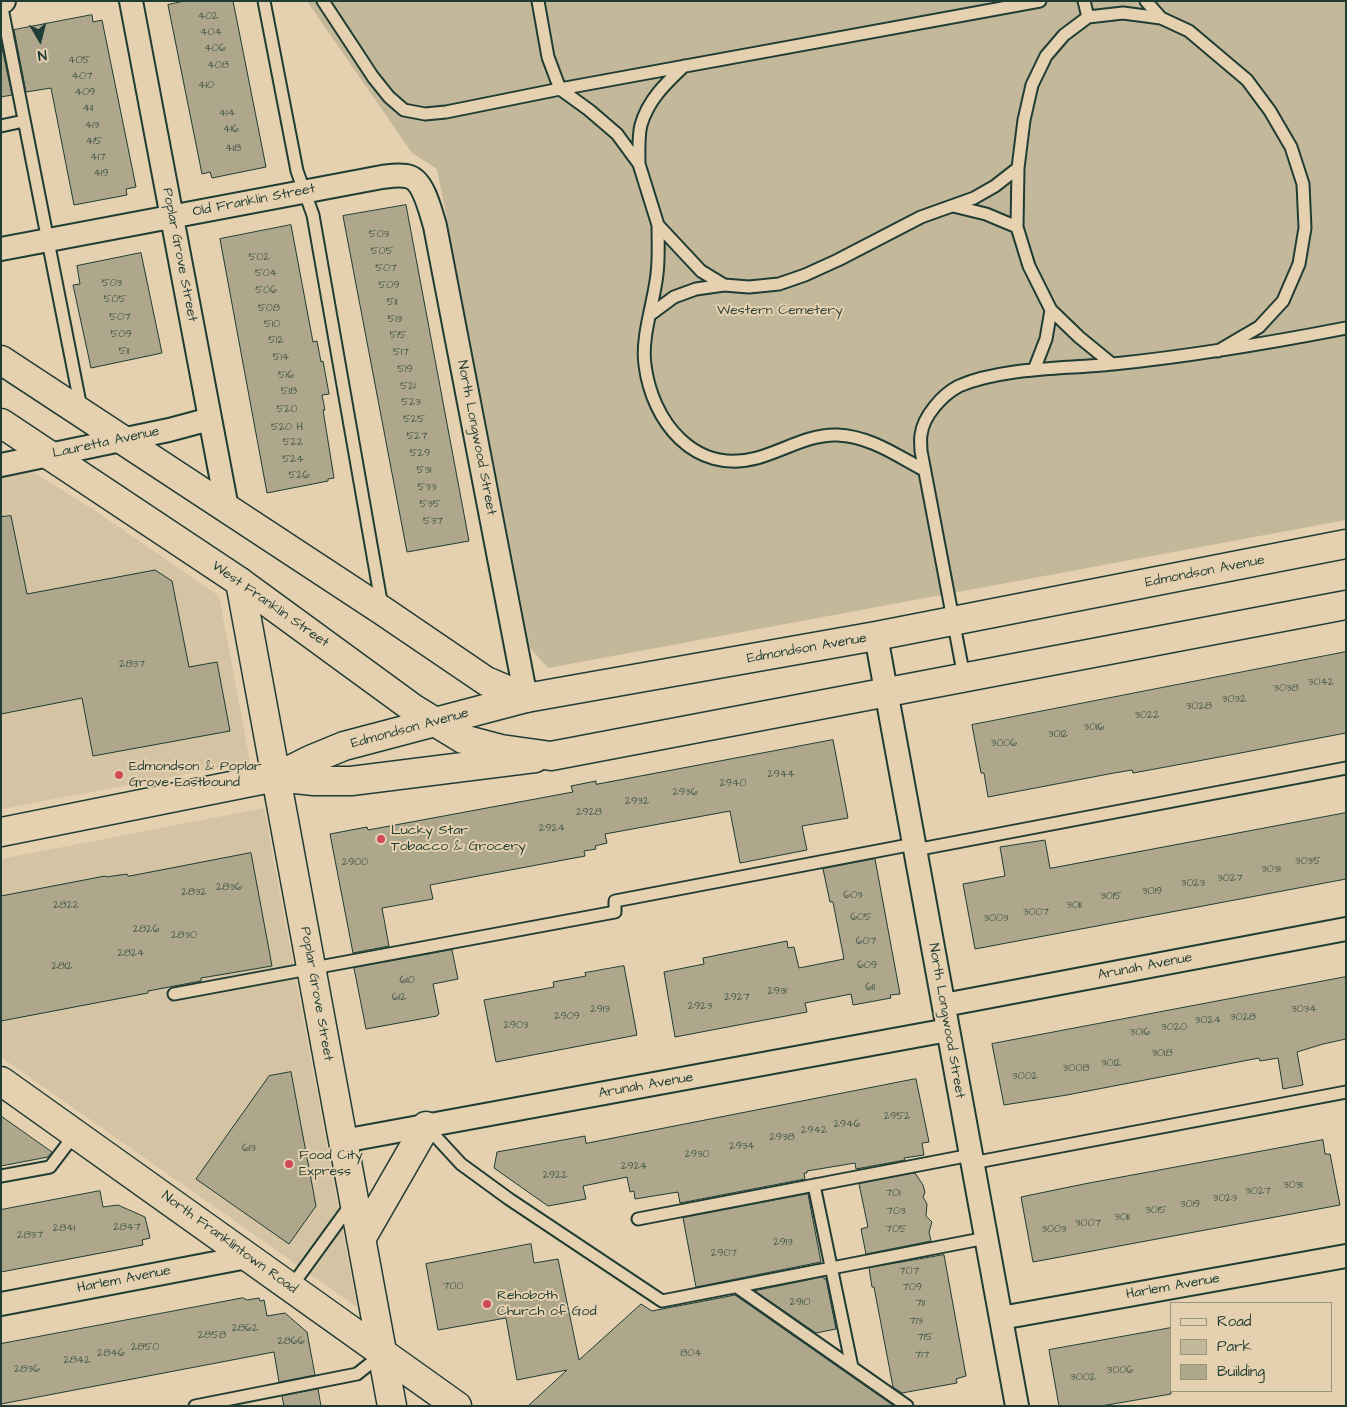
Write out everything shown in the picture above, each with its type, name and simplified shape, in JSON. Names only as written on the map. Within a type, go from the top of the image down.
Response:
[{"type":"main road","points":[[1,360],[383,611],[486,681],[526,698]]},
{"type":"main road","name":"West Franklin Street","points":[[1,423],[240,582],[414,709],[463,740],[501,749],[551,756]]},
{"type":"main road","name":"Edmondson Avenue","points":[[276,778],[310,760],[344,746],[526,698],[876,636],[1346,544]]},
{"type":"main road","name":"Poplar Grove Street","points":[[240,582],[392,1406]]},
{"type":"main road","name":"Edmondson Avenue","points":[[1,832],[276,778],[351,781],[551,756],[1346,605]]},
{"type":"main road","name":"North Franklintown Road","points":[[1,1081],[457,1406]]},
{"type":"main road","points":[[361,1239],[426,1126]]},
{"type":"street","name":"Poplar Grove Street","points":[[131,1],[227,508]]},
{"type":"street","name":"Old Franklin Street","points":[[1,249],[382,177],[400,175],[417,181]]},
{"type":"street","name":"North Longwood Street","points":[[417,181],[428,202],[435,226],[526,698]]},
{"type":"street","name":"Lauretta Avenue","points":[[1,465],[169,430],[210,419]]},
{"type":"street","name":"North Longwood Street","points":[[876,636],[1017,1406]]},
{"type":"street","name":"Arunah Avenue","points":[[944,1006],[1346,928]]},
{"type":"street","name":"Arunah Avenue","points":[[343,1141],[948,1030]]},
{"type":"street","name":"Harlem Avenue","points":[[1001,1318],[1346,1256]]},
{"type":"street","name":"Harlem Avenue","points":[[1,1304],[247,1257]]},
{"type":"lane","points":[[264,1],[297,171],[313,215],[383,611]]},
{"type":"lane","points":[[324,1],[373,77],[389,97],[404,110],[425,114],[446,112],[560,89],[1040,1]]},
{"type":"lane","points":[[538,1],[548,57],[560,89],[617,134],[639,164],[658,225],[657,274],[646,341],[645,363],[652,395],[665,424],[684,443],[705,457],[730,461],[755,458],[805,440],[835,435],[860,438],[882,447],[924,470]]},
{"type":"lane","points":[[1084,1],[1088,17]]},
{"type":"lane","points":[[1146,1],[1161,18]]},
{"type":"lane","points":[[2,2],[82,412]]},
{"type":"lane","points":[[1112,364],[1051,310],[1029,266],[1017,227],[1018,168],[1024,120],[1032,85],[1046,56],[1064,35],[1088,17],[1123,12],[1161,18],[1189,31],[1247,80],[1270,111],[1291,147],[1303,184],[1306,228],[1299,264],[1283,301],[1258,328],[1218,351]]},
{"type":"lane","points":[[639,164],[641,126],[650,105],[663,86],[684,66]]},
{"type":"lane","points":[[1,126],[24,121]]},
{"type":"lane","points":[[651,314],[674,298],[696,289],[724,285],[748,287],[779,284],[838,260],[921,217],[974,198],[1018,168]]},
{"type":"lane","points":[[950,206],[986,214],[1017,227]]},
{"type":"lane","points":[[658,225],[701,271],[724,285]]},
{"type":"lane","points":[[1034,370],[1046,339],[1051,310]]},
{"type":"lane","points":[[964,677],[921,450],[921,433],[931,412],[943,396],[960,386],[990,376],[1218,351],[1346,328]]},
{"type":"lane","points":[[174,994],[615,912],[615,901],[1346,768]]},
{"type":"lane","points":[[638,1220],[814,1185],[972,1159],[1346,1092]]},
{"type":"lane","points":[[426,1126],[461,1164],[509,1199],[662,1301],[986,1238]]},
{"type":"lane","points":[[1,1176],[50,1167],[76,1133]]},
{"type":"lane","points":[[814,1185],[852,1367]]},
{"type":"lane","points":[[291,1287],[354,1200]]},
{"type":"lane","points":[[737,1286],[907,1406]]},
{"type":"lane","points":[[195,1406],[357,1374],[383,1353]]},
{"type":"shaded area","points":[[1,452],[94,510],[219,596],[250,762],[1,809]]},
{"type":"shaded area","points":[[264,808],[357,1307],[1,1057],[1,859]]},
{"type":"green space","name":"Western Cemetery","points":[[307,1],[1346,1],[1346,520],[548,668],[530,648],[437,169],[412,153]]},
{"type":"building","points":[[184,1],[233,1],[266,167],[212,178],[210,172],[202,174],[168,5]]},
{"type":"building","points":[[92,15],[93,22],[102,20],[136,187],[126,189],[127,195],[74,205],[51,88],[26,92],[14,30]]},
{"type":"building","points":[[1,43],[12,95],[1,97]]},
{"type":"building","points":[[406,205],[469,541],[407,552],[343,216]]},
{"type":"building","points":[[291,225],[313,342],[317,341],[329,394],[322,395],[334,478],[328,479],[328,481],[267,493],[220,239]]},
{"type":"building","points":[[141,253],[162,353],[91,368],[73,285],[80,284],[77,266]]},
{"type":"building","points":[[11,516],[27,594],[155,570],[172,581],[189,667],[217,662],[230,731],[93,756],[82,698],[1,714],[1,517]]},
{"type":"building","points":[[1346,652],[1346,733],[1133,773],[1132,770],[988,797],[984,773],[981,773],[972,725]]},
{"type":"building","points":[[833,740],[848,818],[802,826],[807,850],[740,863],[730,811],[605,834],[607,843],[595,846],[596,849],[584,851],[585,856],[430,885],[433,899],[382,908],[389,946],[353,953],[330,834],[367,827],[368,830],[573,792],[571,786],[596,781],[596,784]]},
{"type":"building","points":[[1346,813],[1346,879],[975,949],[963,884],[1005,876],[1000,847],[1045,840],[1050,868]]},
{"type":"building","points":[[251,853],[272,966],[201,978],[201,981],[148,991],[148,993],[1,1021],[1,896],[105,876],[127,874],[128,876]]},
{"type":"building","points":[[875,859],[900,994],[890,995],[891,998],[853,1005],[851,994],[805,1003],[807,1012],[675,1037],[664,972],[704,964],[703,958],[787,941],[788,948],[794,947],[799,968],[844,959],[833,902],[830,902],[823,869]]},
{"type":"building","points":[[452,950],[458,979],[433,984],[439,1014],[437,1016],[366,1029],[354,968]]},
{"type":"building","points":[[624,966],[637,1035],[496,1062],[484,1000],[554,987],[553,982],[586,976],[585,973]]},
{"type":"building","points":[[1346,977],[1346,1039],[1297,1052],[1303,1085],[1283,1089],[1278,1058],[1260,1061],[1259,1058],[1067,1095],[1004,1105],[992,1044]]},
{"type":"building","points":[[291,1072],[316,1206],[289,1244],[196,1179],[269,1076]]},
{"type":"building","points":[[916,1079],[929,1142],[922,1143],[924,1155],[904,1158],[905,1160],[856,1169],[855,1163],[807,1171],[807,1173],[804,1173],[805,1179],[680,1203],[678,1192],[635,1199],[634,1191],[630,1192],[627,1177],[583,1186],[586,1199],[548,1206],[494,1168],[497,1152],[585,1136],[586,1143]]},
{"type":"building","points":[[1,1116],[52,1152],[48,1157],[1,1166]]},
{"type":"building","points":[[1323,1140],[1325,1154],[1330,1154],[1340,1205],[1033,1262],[1021,1197]]},
{"type":"building","points":[[915,1173],[925,1192],[923,1197],[927,1204],[926,1216],[932,1222],[929,1232],[931,1241],[866,1254],[861,1229],[868,1227],[859,1184]]},
{"type":"building","points":[[100,1191],[103,1207],[118,1205],[145,1217],[150,1238],[142,1240],[143,1245],[1,1272],[1,1210]]},
{"type":"building","points":[[808,1194],[821,1262],[696,1287],[683,1218]]},
{"type":"building","points":[[531,1244],[534,1263],[558,1259],[579,1360],[641,1304],[652,1311],[735,1295],[894,1406],[528,1406],[567,1370],[517,1380],[506,1318],[438,1330],[426,1264]]},
{"type":"building","points":[[944,1255],[966,1376],[956,1379],[957,1383],[902,1393],[893,1387],[869,1268]]},
{"type":"building","points":[[824,1277],[836,1329],[816,1333],[755,1291]]},
{"type":"building","points":[[243,1298],[247,1300],[259,1298],[260,1301],[264,1300],[267,1316],[285,1313],[307,1332],[315,1375],[279,1382],[274,1352],[1,1404],[1,1344]]},
{"type":"building","points":[[1170,1328],[1171,1394],[1101,1406],[1059,1406],[1049,1350]]},
{"type":"building","points":[[318,1389],[321,1406],[284,1406],[282,1396]]},
{"type":"place","name":"Edmondson & Poplar Grove Eastbound","points":[[119,775]]},
{"type":"place","name":"Lucky Star Tobacco & Grocery","points":[[381,839]]},
{"type":"place","name":"Food City Express","points":[[289,1164]]},
{"type":"place","name":"Rehoboth Church of God","points":[[487,1304]]}]
